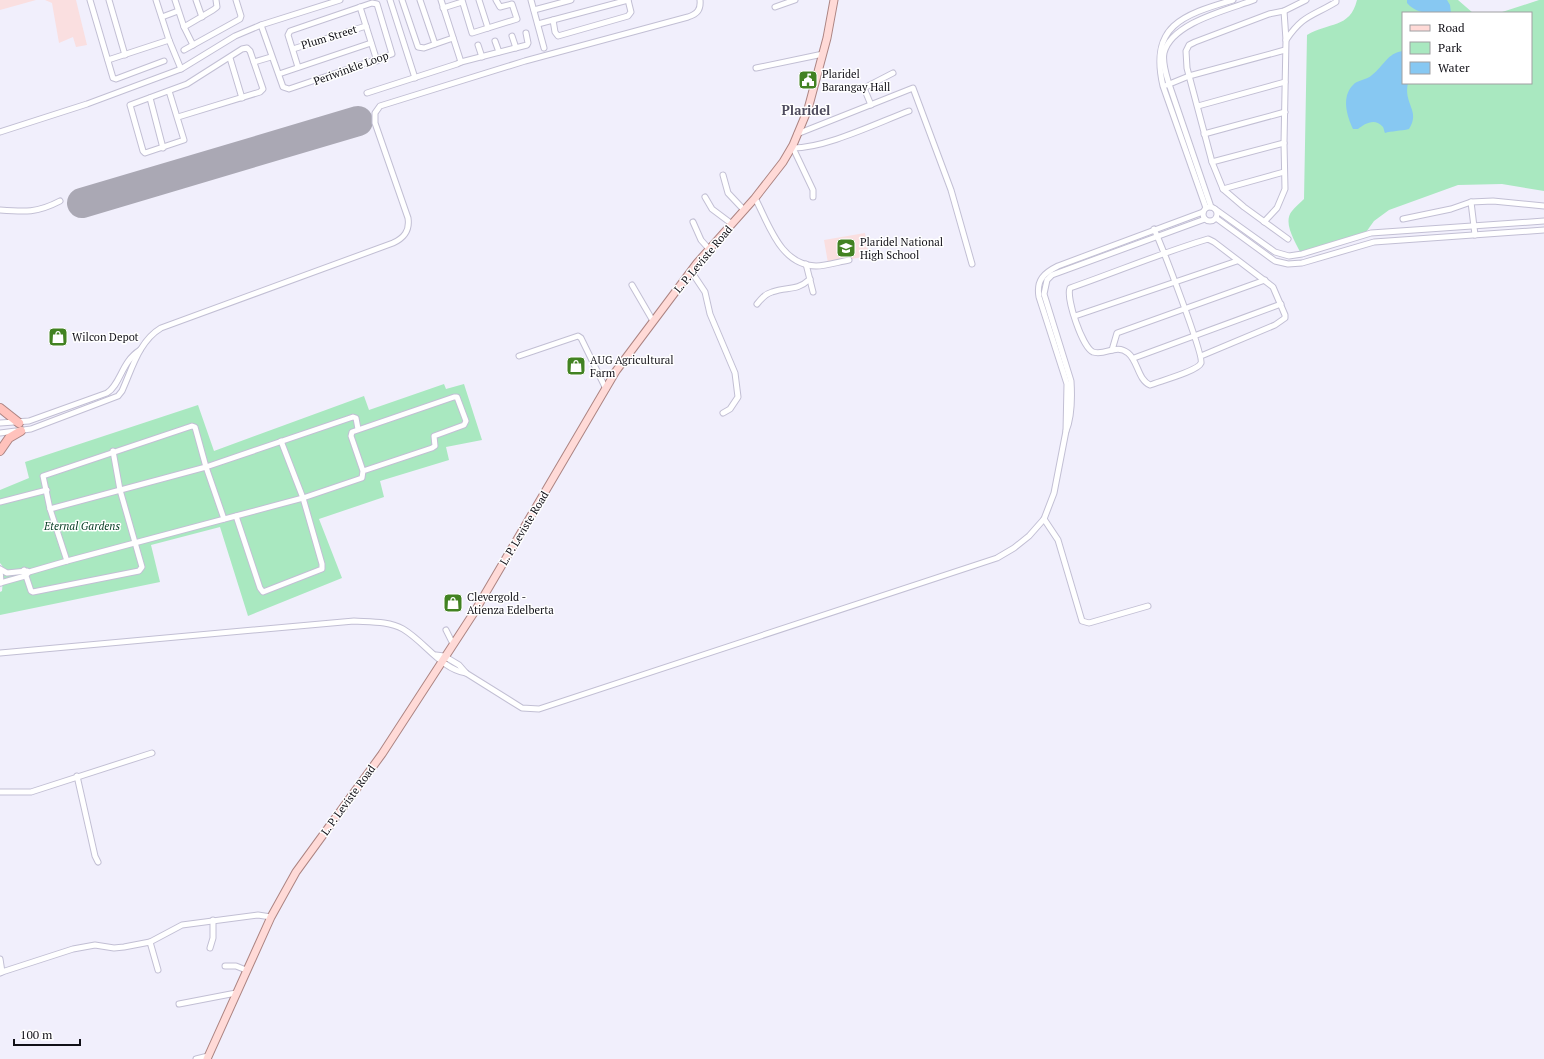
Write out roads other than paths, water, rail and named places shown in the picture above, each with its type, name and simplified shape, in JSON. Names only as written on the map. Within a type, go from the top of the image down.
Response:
[{"type":"highway","points":[[0,408],[4,413],[19,423]]},
{"type":"highway","points":[[0,451],[9,438],[21,431]]},
{"type":"main road","name":"L. P. Leviste Road","points":[[207,1057],[271,917],[296,872],[382,754],[475,611],[616,372],[691,271],[755,198],[792,148],[808,109],[823,54],[834,0]]},
{"type":"street","points":[[90,0],[113,78],[116,79],[164,61]]},
{"type":"street","points":[[111,0],[125,55]]},
{"type":"street","points":[[156,0],[169,40],[181,69]]},
{"type":"street","points":[[175,0],[184,27],[193,45]]},
{"type":"street","points":[[196,0],[202,17]]},
{"type":"street","points":[[184,27],[217,7],[216,0]]},
{"type":"street","points":[[184,50],[240,19],[236,0]]},
{"type":"street","points":[[0,132],[87,104],[181,69],[235,36],[262,25],[340,0]]},
{"type":"street","points":[[390,0],[415,78]]},
{"type":"street","points":[[402,0],[420,48],[453,38]]},
{"type":"street","points":[[420,0],[435,44]]},
{"type":"street","points":[[440,0],[460,61]]},
{"type":"street","points":[[479,0],[488,28]]},
{"type":"street","points":[[443,8],[462,1],[472,33],[517,19],[512,4],[499,7],[496,0]]},
{"type":"street","points":[[532,0],[544,48]]},
{"type":"street","points":[[534,10],[571,0]]},
{"type":"street","points":[[538,24],[613,2],[628,0],[631,12],[628,16],[558,36],[555,32],[552,20]]},
{"type":"street","points":[[0,433],[21,431],[118,396],[141,350],[149,338],[161,328],[393,243],[403,237],[408,228],[408,218],[375,123],[375,113],[380,106],[532,59],[688,18],[698,12],[700,0]]},
{"type":"street","points":[[775,7],[795,0]]},
{"type":"street","points":[[1232,0],[1212,6],[1182,19],[1170,29],[1162,40],[1158,67],[1163,86],[1209,209],[1216,218],[1275,260],[1288,264],[1302,263],[1374,242],[1544,230]]},
{"type":"street","points":[[1254,0],[1185,26],[1175,34],[1168,43],[1164,55],[1164,68],[1209,209],[1283,256],[1302,254],[1371,233],[1544,221]]},
{"type":"street","points":[[1288,239],[1223,189],[1212,162],[1204,134],[1198,106],[1189,76],[1186,51],[1189,45],[1269,14],[1284,11],[1306,0]]},
{"type":"street","points":[[1286,40],[1303,19],[1326,8],[1336,2],[1336,0]]},
{"type":"street","name":"Periwinkle Loop","points":[[279,74],[285,89],[376,61],[391,55],[392,53],[377,4],[372,3],[288,32],[293,49]]},
{"type":"street","points":[[360,7],[376,61]]},
{"type":"street","points":[[162,17],[178,11]]},
{"type":"street","points":[[1264,222],[1277,208],[1285,190],[1284,143],[1286,40],[1284,11]]},
{"type":"street","points":[[262,25],[271,57],[279,74],[371,44]]},
{"type":"street","name":"Plum Street","points":[[293,49],[366,26]]},
{"type":"street","points":[[367,92],[415,78],[457,64],[460,61],[516,48],[528,43],[526,33]]},
{"type":"street","points":[[512,36],[516,48]]},
{"type":"street","points":[[108,60],[169,40]]},
{"type":"street","points":[[495,41],[499,52]]},
{"type":"street","points":[[478,45],[482,57]]},
{"type":"street","points":[[169,91],[184,140],[145,153],[143,151],[130,108],[132,102],[150,98],[187,84],[242,49],[247,48],[250,51],[263,89],[260,92],[178,117]]},
{"type":"street","points":[[293,49],[298,67]]},
{"type":"street","points":[[1163,86],[1189,76],[1285,50]]},
{"type":"street","points":[[756,68],[823,54]]},
{"type":"street","points":[[254,62],[271,57]]},
{"type":"street","points":[[230,58],[242,98]]},
{"type":"street","points":[[870,105],[864,88],[893,73]]},
{"type":"street","points":[[1198,106],[1285,82]]},
{"type":"street","points":[[797,134],[913,88],[951,190],[972,264]]},
{"type":"street","points":[[150,98],[163,148]]},
{"type":"street","points":[[813,196],[813,190],[792,148],[804,148],[847,135],[908,111]]},
{"type":"street","points":[[1204,134],[1285,112]]},
{"type":"street","points":[[1212,162],[1284,143]]},
{"type":"street","points":[[1223,189],[1284,172]]},
{"type":"street","points":[[723,175],[728,193],[744,210]]},
{"type":"street","points":[[705,197],[712,209],[732,224]]},
{"type":"street","points":[[755,198],[780,248],[786,255],[806,264],[817,266],[849,260]]},
{"type":"street","points":[[0,210],[28,213],[46,209],[60,201]]},
{"type":"street","points":[[1403,219],[1471,202],[1493,201],[1544,206]]},
{"type":"street","points":[[1471,202],[1474,235]]},
{"type":"street","points":[[1205,219],[1209,209]]},
{"type":"street","points":[[1066,431],[1067,384],[1039,297],[1038,285],[1041,278],[1046,272],[1058,266],[1209,209]]},
{"type":"street","points":[[0,653],[354,621],[385,622],[403,629],[460,672],[466,673],[522,708],[539,709],[997,558],[1014,548],[1029,536],[1044,519],[1054,493],[1068,425],[1071,399],[1071,381],[1044,294],[1047,280],[1052,275],[1205,219],[1213,220],[1216,218]]},
{"type":"street","points":[[694,222],[701,240],[709,249]]},
{"type":"street","points":[[1154,230],[1164,254],[1195,337],[1201,356],[1201,363],[1199,367],[1150,384],[1143,379],[1134,358],[1120,349],[1096,353],[1088,349],[1083,341],[1069,296],[1070,288],[1164,254],[1208,239],[1273,287],[1281,304],[1285,318],[1276,325],[1201,356]]},
{"type":"street","points":[[1075,316],[1237,261]]},
{"type":"street","points":[[806,264],[813,292]]},
{"type":"street","points":[[691,271],[705,292],[710,314],[735,373],[738,398],[730,410],[723,413]]},
{"type":"street","points":[[756,304],[773,291],[800,287],[810,279]]},
{"type":"street","points":[[1112,350],[1117,333],[1265,280]]},
{"type":"street","points":[[632,285],[653,321]]},
{"type":"street","points":[[1134,358],[1195,337],[1281,304]]},
{"type":"street","points":[[519,356],[578,336],[581,338],[606,388]]},
{"type":"street","points":[[0,423],[19,423],[29,421],[106,393],[114,386],[128,360],[141,350]]},
{"type":"street","points":[[120,373],[128,377]]},
{"type":"street","points":[[26,573],[7,573],[0,569],[0,583],[26,573],[67,561],[136,544],[303,498],[362,478],[363,471],[351,436],[352,432],[457,397],[466,421],[464,425],[434,436],[435,446],[432,448],[363,471]]},
{"type":"street","points":[[50,509],[206,467],[353,417],[356,418],[358,429]]},
{"type":"street","points":[[67,561],[50,509],[43,476],[47,473],[192,426],[195,427],[206,467],[224,519]]},
{"type":"street","points":[[236,516],[260,588],[263,592],[322,569],[322,564],[303,498],[281,441]]},
{"type":"street","points":[[26,573],[31,591],[33,592],[139,571],[142,567],[120,490],[113,451]]},
{"type":"street","points":[[0,502],[47,490]]},
{"type":"street","points":[[1044,519],[1058,540],[1082,621],[1089,623],[1148,606]]},
{"type":"street","points":[[446,630],[453,644]]},
{"type":"street","points":[[0,792],[31,792],[152,753]]},
{"type":"street","points":[[78,776],[95,856],[98,862]]},
{"type":"street","points":[[0,959],[1,973],[73,949],[95,945],[124,948],[150,942],[182,925],[258,915],[271,917]]},
{"type":"street","points":[[210,948],[213,938],[213,920]]},
{"type":"street","points":[[150,942],[158,970]]},
{"type":"street","points":[[225,966],[236,966],[246,970]]},
{"type":"street","points":[[179,1004],[236,993]]},
{"type":"street","points":[[196,1059],[207,1057]]},
{"type":"water","points":[[1407,0],[1447,0],[1450,5],[1451,12],[1422,12],[1411,7],[1407,3]]},
{"type":"water","points":[[1402,51],[1402,84],[1408,84],[1408,97],[1413,112],[1412,123],[1409,129],[1385,133],[1380,124],[1377,122],[1370,122],[1358,129],[1353,129],[1346,107],[1349,90],[1355,83],[1372,75],[1389,57]]},
{"type":"place","name":"Plaridel Barangay Hall","points":[[808,80]]},
{"type":"place","name":"Plaridel National High School","points":[[846,248]]},
{"type":"place","name":"Wilcon Depot","points":[[58,337]]},
{"type":"place","name":"AUG Agricultural Farm","points":[[576,366]]},
{"type":"place","name":"Clevergold - Atienza Edelberta","points":[[453,603]]},
{"type":"district","name":"Plaridel","points":[[806,110]]},
{"type":"park label","name":"Eternal Gardens","points":[[82,526]]}]
